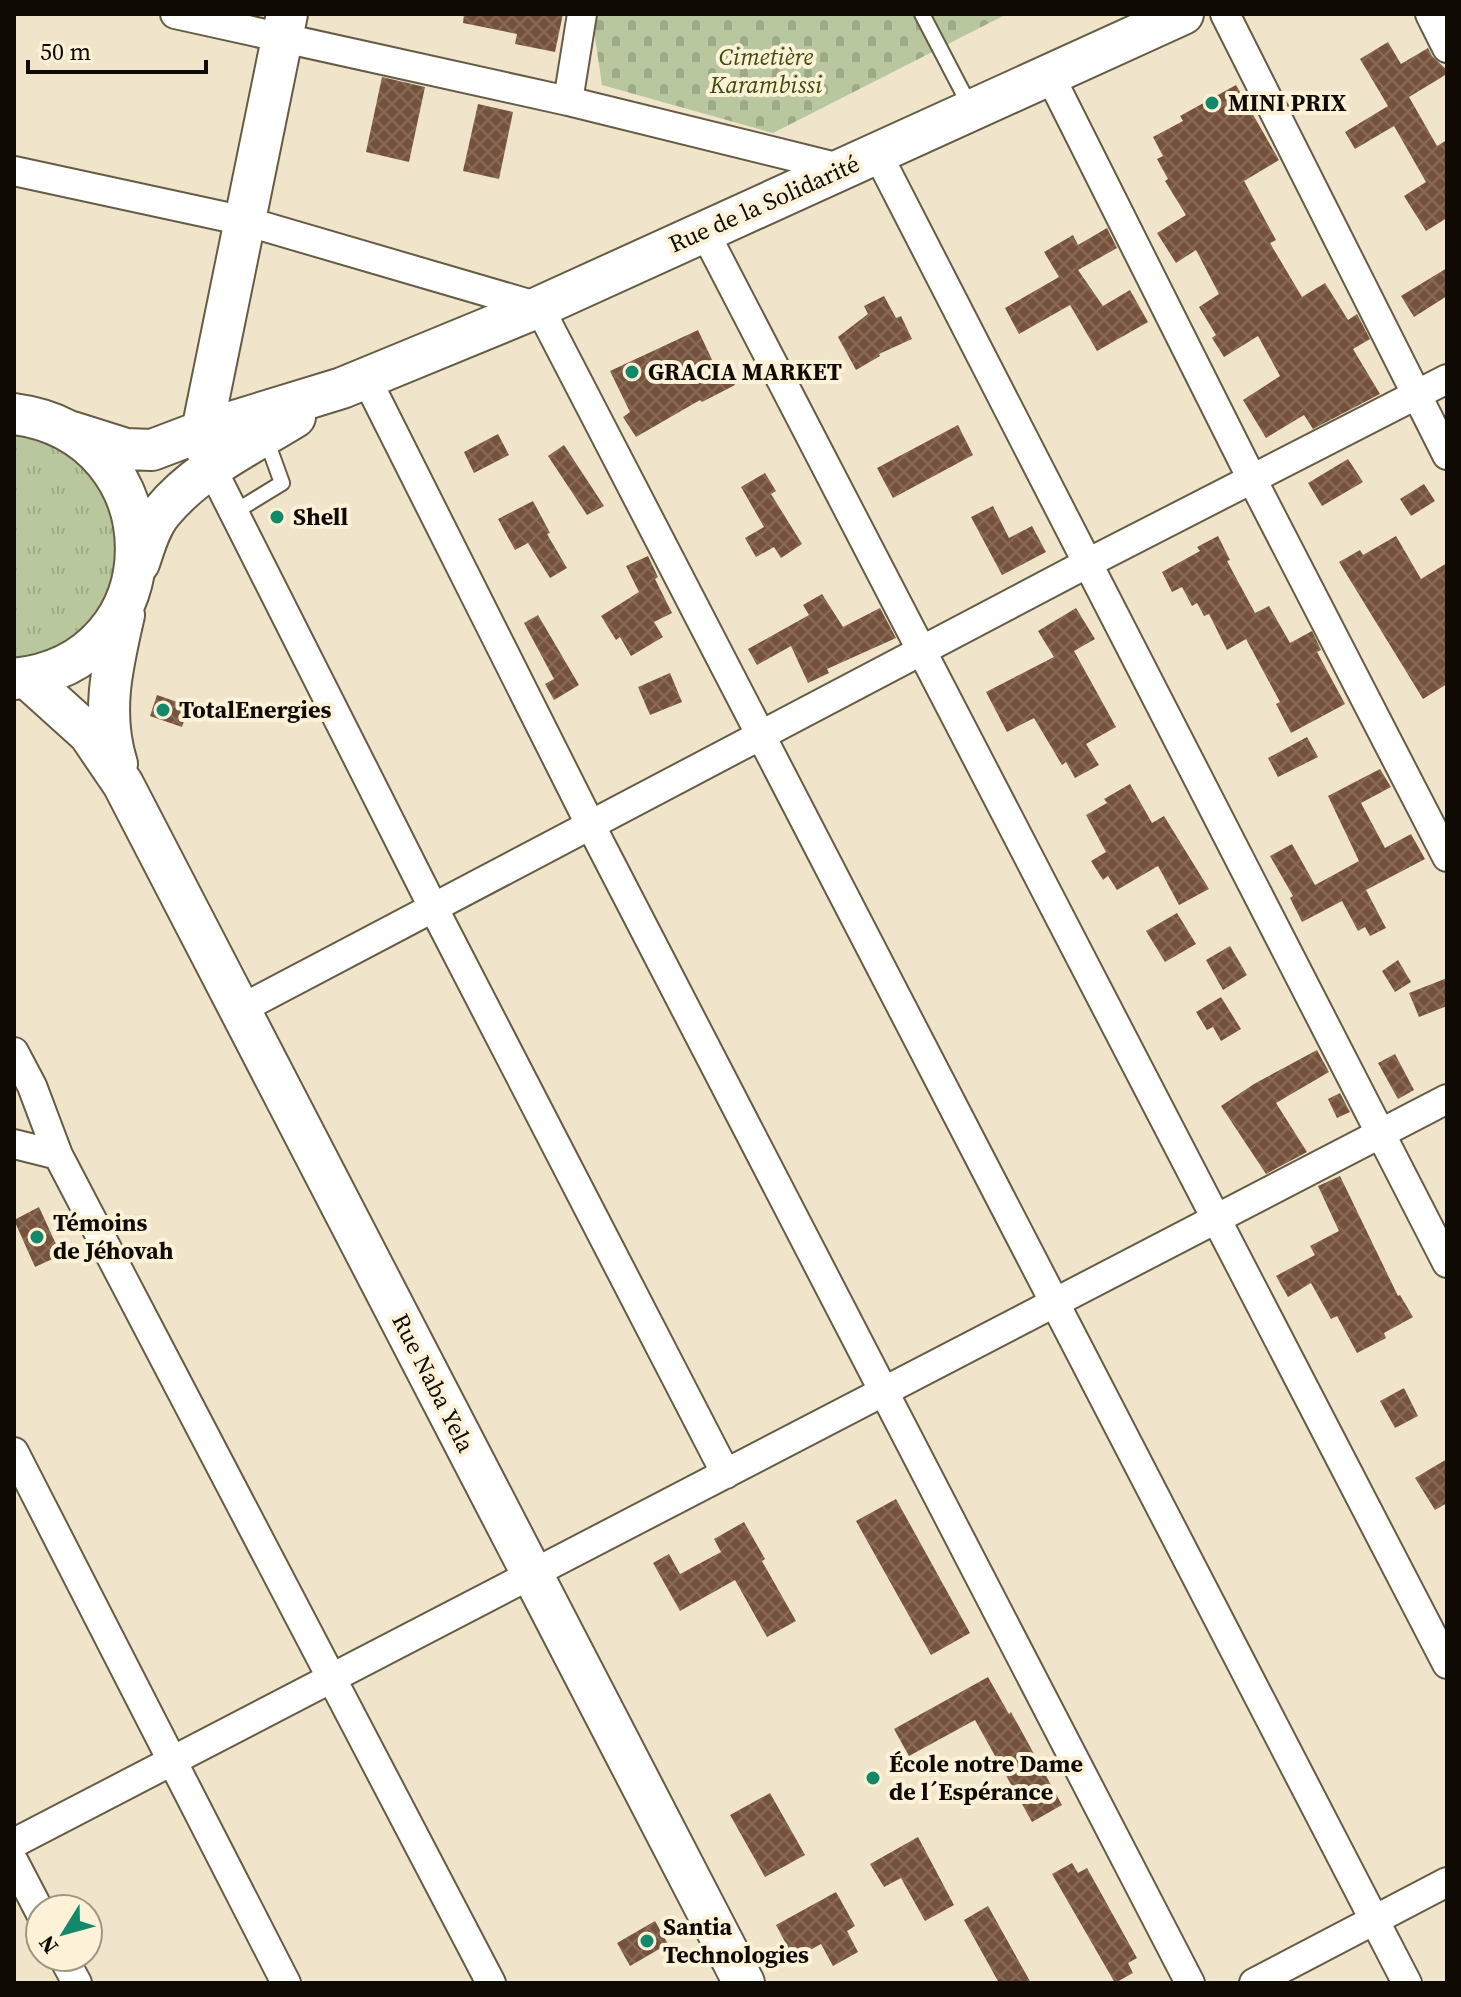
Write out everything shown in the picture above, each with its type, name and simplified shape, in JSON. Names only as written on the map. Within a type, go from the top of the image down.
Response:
[{"type":"street","points":[[175,14],[284,26],[840,168]]},
{"type":"street","points":[[568,101],[582,14]]},
{"type":"street","name":"Rue de la Solidarité","points":[[14,414],[43,419],[126,449],[152,450],[354,383],[539,307],[1183,14]]},
{"type":"street","points":[[1225,14],[1447,455]]},
{"type":"street","points":[[1430,14],[1447,48]]},
{"type":"street","points":[[284,26],[202,431],[212,469],[433,907],[726,1474]]},
{"type":"street","points":[[1049,74],[1252,479],[1447,857]]},
{"type":"street","points":[[877,153],[1447,1263]]},
{"type":"street","points":[[14,171],[245,221],[539,307],[1407,1983]]},
{"type":"street","points":[[704,231],[1447,1664]]},
{"type":"street","points":[[239,1010],[759,734],[1447,379]]},
{"type":"street","points":[[354,383],[590,824],[1190,1983]]},
{"type":"street","name":"Rue de la Solidarité","points":[[131,585],[150,533],[161,513],[184,490],[212,469],[354,383]]},
{"type":"street","points":[[72,432],[86,441],[109,465],[126,493],[136,533],[131,585],[109,681],[107,710],[111,743],[123,784]]},
{"type":"street","points":[[20,679],[59,668],[88,650],[112,626],[131,585]]},
{"type":"street","points":[[20,679],[89,734],[123,784]]},
{"type":"street","name":"Rue Naba Yela","points":[[123,784],[744,1983]]},
{"type":"street","points":[[14,1052],[32,1086],[58,1155],[491,1983]]},
{"type":"street","points":[[14,1843],[1447,1099]]},
{"type":"street","points":[[14,1144],[58,1155]]},
{"type":"street","points":[[14,1452],[286,1983]]},
{"type":"street","points":[[14,1862],[30,1893]]},
{"type":"street","points":[[1254,1983],[1447,1882]]},
{"type":"lane","points":[[922,14],[972,110]]},
{"type":"lane","points":[[233,513],[282,483],[265,436]]},
{"type":"green space","name":"Cimetière Karambissi","points":[[594,14],[1007,14],[773,133],[602,85]]},
{"type":"green space","points":[[14,429],[76,454],[117,514],[114,590],[77,640],[14,664]]},
{"type":"building","points":[[464,14],[563,14],[555,52],[515,44],[517,34],[463,23]]},
{"type":"building","points":[[1388,42],[1401,64],[1428,48],[1447,70],[1447,74],[1409,97],[1437,146],[1447,140],[1447,218],[1426,231],[1404,196],[1426,182],[1394,126],[1355,149],[1345,132],[1388,106],[1360,59]]},
{"type":"building","points":[[382,77],[425,87],[409,162],[366,152]]},
{"type":"building","points":[[1236,85],[1279,160],[1244,181],[1276,240],[1270,243],[1302,297],[1325,283],[1348,320],[1357,314],[1370,339],[1353,349],[1380,394],[1313,429],[1304,415],[1266,438],[1243,400],[1280,376],[1258,336],[1224,357],[1212,338],[1216,335],[1199,307],[1219,294],[1196,250],[1176,263],[1157,233],[1186,215],[1165,181],[1168,179],[1157,159],[1163,156],[1153,137],[1183,121],[1180,116]]},
{"type":"building","points":[[478,104],[513,112],[499,179],[463,171]]},
{"type":"building","points":[[1107,228],[1117,248],[1078,270],[1103,306],[1130,290],[1148,322],[1097,351],[1070,305],[1019,334],[1005,308],[1059,277],[1044,252],[1073,235],[1078,245]]},
{"type":"building","points":[[1447,268],[1447,296],[1414,317],[1401,296]]},
{"type":"building","points":[[884,296],[896,318],[901,316],[912,339],[879,354],[856,370],[838,337],[868,314],[864,306]]},
{"type":"building","points":[[698,330],[715,366],[722,362],[735,385],[702,402],[700,400],[636,437],[623,417],[630,412],[610,371]]},
{"type":"building","points":[[958,425],[973,455],[893,498],[877,468]]},
{"type":"building","points":[[498,434],[509,455],[474,473],[464,452]]},
{"type":"building","points":[[564,445],[604,506],[587,515],[548,456]]},
{"type":"building","points":[[1348,459],[1363,482],[1322,506],[1308,483]]},
{"type":"building","points":[[765,473],[776,491],[771,494],[802,544],[781,558],[774,547],[756,557],[745,538],[764,527],[741,487]]},
{"type":"building","points":[[1424,484],[1435,501],[1411,516],[1400,499]]},
{"type":"building","points":[[533,501],[550,533],[547,534],[567,568],[550,578],[528,543],[515,550],[498,519]]},
{"type":"building","points":[[993,506],[1009,538],[1032,526],[1046,552],[1002,575],[971,517]]},
{"type":"building","points":[[1218,536],[1230,560],[1227,561],[1255,613],[1269,606],[1290,643],[1312,631],[1321,650],[1317,652],[1345,704],[1291,733],[1276,704],[1280,702],[1246,639],[1227,650],[1209,614],[1204,616],[1197,603],[1192,606],[1182,587],[1172,592],[1162,572],[1200,551],[1197,547]]},
{"type":"building","points":[[1396,536],[1421,579],[1447,563],[1447,684],[1423,699],[1339,562],[1360,550],[1363,555]]},
{"type":"building","points":[[648,556],[658,577],[655,579],[672,613],[654,622],[663,637],[631,656],[620,637],[616,640],[601,616],[639,592],[626,566]]},
{"type":"building","points":[[822,594],[843,627],[880,608],[896,638],[827,669],[829,673],[808,683],[791,646],[757,665],[748,649],[809,615],[803,605]]},
{"type":"building","points":[[1076,608],[1095,639],[1074,651],[1116,727],[1086,744],[1099,765],[1075,778],[1066,762],[1062,765],[1034,718],[1007,732],[986,692],[1054,657],[1038,631]]},
{"type":"building","points":[[538,615],[579,685],[554,700],[545,684],[554,679],[524,623]]},
{"type":"building","points":[[670,673],[682,702],[650,715],[638,687]]},
{"type":"building","points":[[157,695],[189,706],[182,727],[150,716]]},
{"type":"building","points":[[1307,737],[1318,757],[1278,777],[1268,758]]},
{"type":"building","points":[[1380,769],[1391,787],[1361,803],[1385,848],[1411,834],[1425,859],[1366,890],[1386,928],[1370,936],[1365,927],[1358,931],[1342,901],[1302,922],[1290,898],[1293,896],[1270,856],[1292,844],[1315,885],[1359,861],[1328,796]]},
{"type":"building","points":[[1130,784],[1152,823],[1164,816],[1209,889],[1179,905],[1158,866],[1117,890],[1108,876],[1103,880],[1091,861],[1106,852],[1086,815],[1107,803],[1104,799]]},
{"type":"building","points":[[1177,913],[1196,944],[1165,962],[1146,931]]},
{"type":"building","points":[[1230,946],[1247,975],[1223,990],[1206,960]]},
{"type":"building","points":[[1398,960],[1411,982],[1395,992],[1382,971]]},
{"type":"building","points":[[1447,978],[1447,1006],[1419,1017],[1409,993]]},
{"type":"building","points":[[1221,997],[1241,1029],[1221,1041],[1213,1027],[1207,1030],[1196,1012]]},
{"type":"building","points":[[1317,1050],[1329,1072],[1276,1103],[1307,1152],[1266,1174],[1221,1106]]},
{"type":"building","points":[[1395,1054],[1414,1090],[1398,1099],[1378,1063]]},
{"type":"building","points":[[1340,1093],[1350,1112],[1337,1118],[1328,1099]]},
{"type":"building","points":[[1340,1176],[1398,1296],[1413,1317],[1384,1333],[1386,1338],[1357,1353],[1337,1316],[1331,1319],[1311,1283],[1288,1297],[1276,1276],[1315,1255],[1310,1246],[1339,1231],[1318,1186]]},
{"type":"building","name":"Témoins de Jéhovah","points":[[39,1207],[61,1255],[35,1267],[14,1220]]},
{"type":"building","points":[[1404,1388],[1418,1416],[1395,1428],[1380,1401]]},
{"type":"building","points":[[1447,1459],[1447,1503],[1435,1510],[1415,1478]]},
{"type":"building","points":[[896,1499],[970,1633],[931,1655],[856,1521]]},
{"type":"building","points":[[744,1522],[796,1621],[767,1637],[735,1580],[680,1611],[653,1563],[669,1554],[680,1574],[721,1552],[714,1539]]},
{"type":"building","points":[[988,1677],[1062,1805],[1032,1822],[975,1720],[909,1756],[894,1729]]},
{"type":"building","points":[[770,1793],[805,1855],[765,1877],[730,1815]]},
{"type":"building","points":[[918,1837],[954,1905],[925,1921],[901,1878],[884,1887],[870,1864]]},
{"type":"building","points":[[1072,1863],[1078,1873],[1087,1868],[1137,1958],[1128,1963],[1133,1973],[1115,1983],[1052,1874]]},
{"type":"building","points":[[836,1892],[855,1926],[847,1931],[858,1952],[833,1966],[821,1944],[794,1959],[776,1925]]},
{"type":"building","points":[[988,1906],[1031,1983],[999,1983],[964,1920]]},
{"type":"building","points":[[655,1921],[668,1944],[630,1966],[617,1943]]},
{"type":"place","name":"MINI PRIX","points":[[1212,103]]},
{"type":"place","name":"GRACIA MARKET","points":[[632,372]]},
{"type":"place","name":"Shell","points":[[277,517]]},
{"type":"place","name":"TotalEnergies","points":[[163,710]]},
{"type":"place","name":"Témoins de Jéhovah","points":[[37,1237]]},
{"type":"place","name":"École notre Dame de l´Espérance","points":[[873,1778]]},
{"type":"place","name":"Santia Technologies","points":[[647,1941]]}]
